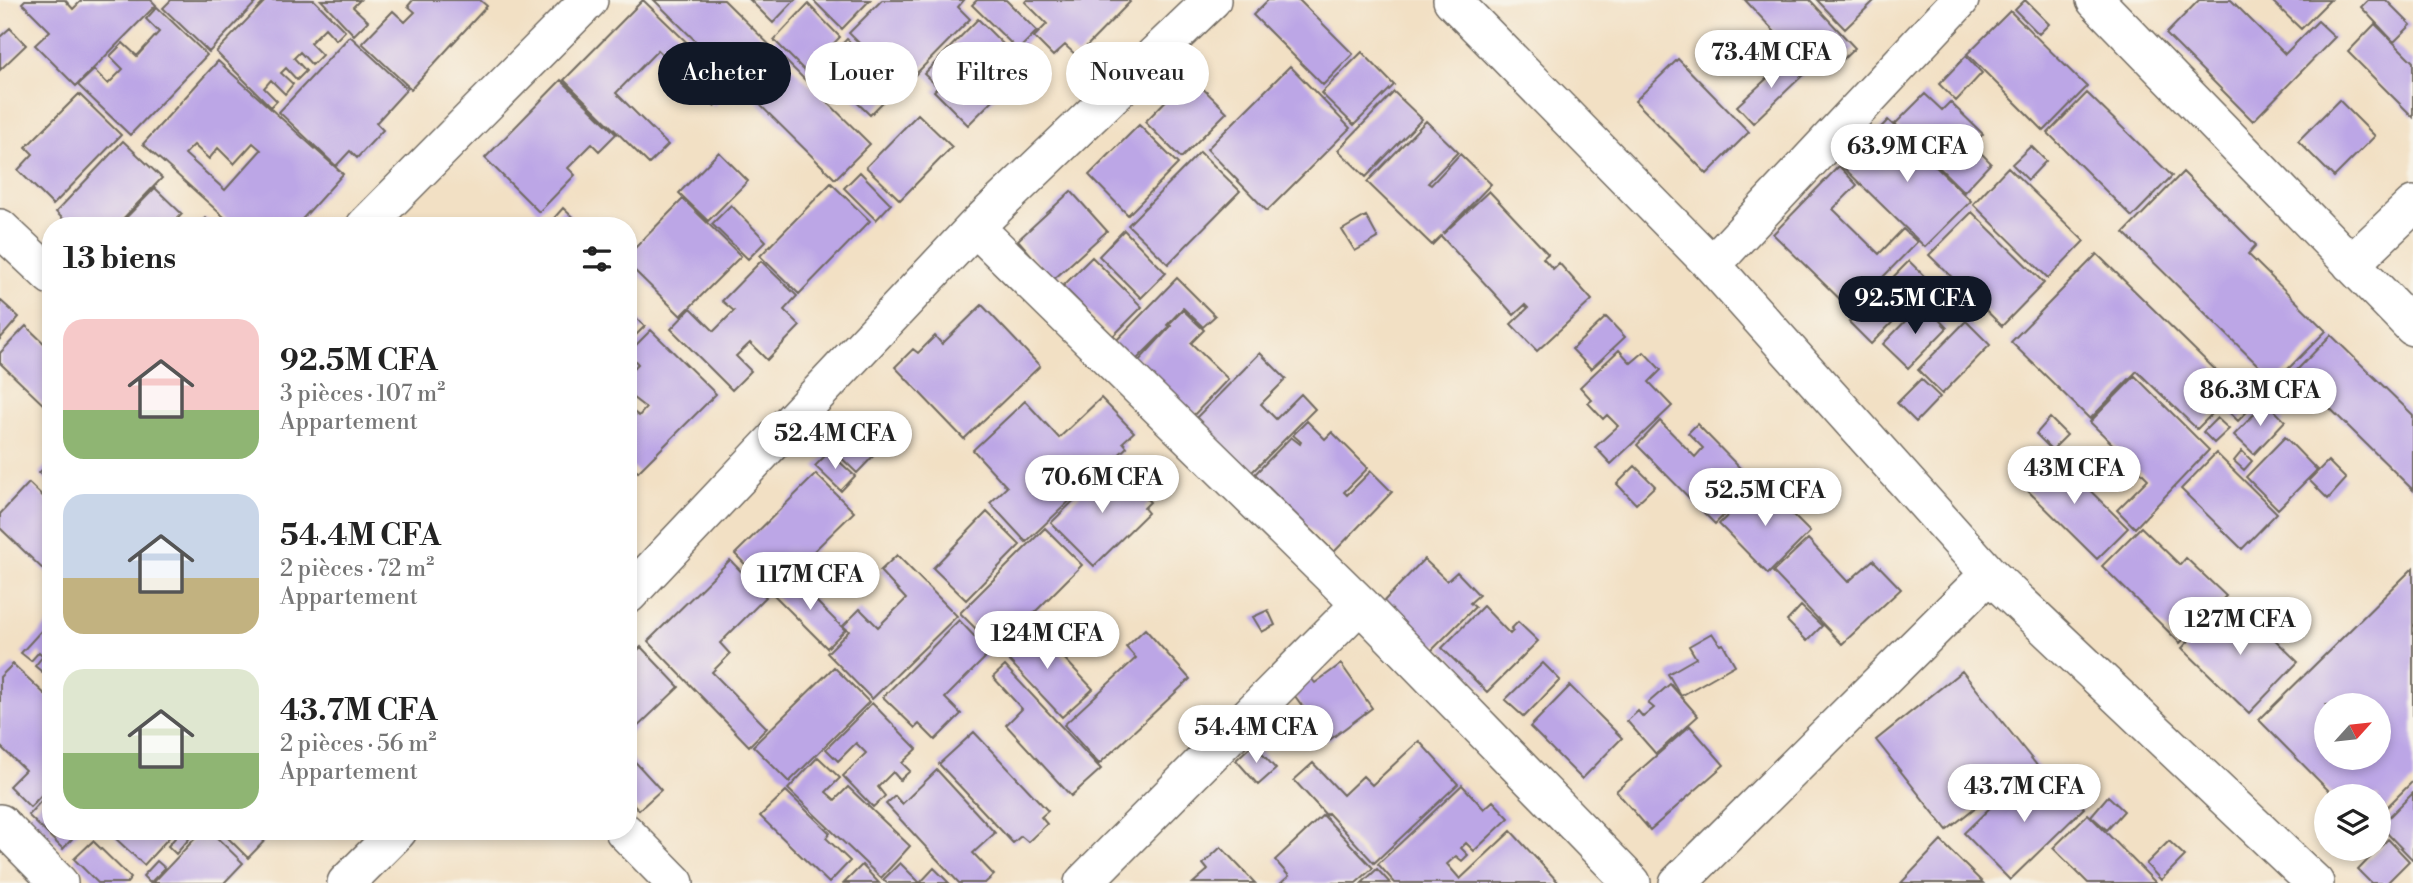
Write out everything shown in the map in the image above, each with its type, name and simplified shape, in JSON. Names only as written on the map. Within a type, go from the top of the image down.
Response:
[{"type":"street","points":[[374,217],[589,0]]},
{"type":"street","points":[[637,586],[975,227],[1212,0]]},
{"type":"street","points":[[1452,0],[1713,265],[1989,574],[2315,883]]},
{"type":"street","points":[[1713,265],[1960,0]]},
{"type":"street","points":[[2095,0],[2413,327]]},
{"type":"street","points":[[2351,264],[2413,205]]},
{"type":"street","points":[[975,227],[1360,604],[1632,883]]},
{"type":"street","points":[[0,228],[42,268]]},
{"type":"street","points":[[1678,883],[1989,574]]},
{"type":"street","points":[[1083,883],[1360,604]]},
{"type":"street","points":[[0,823],[60,883]]},
{"type":"street","points":[[346,883],[389,840]]},
{"type":"street","points":[[633,840],[675,883]]},
{"type":"building","points":[[25,0],[65,0],[73,9],[82,0],[151,0],[156,5],[76,86],[35,45],[50,31],[22,3]]},
{"type":"building","points":[[171,0],[258,0],[209,52],[163,8]]},
{"type":"building","points":[[266,0],[314,0],[345,31],[336,40],[325,28],[310,43],[322,55],[312,65],[300,52],[294,58],[306,71],[297,80],[286,68],[281,73],[293,84],[285,94],[271,80],[264,88],[277,101],[271,107],[216,52]]},
{"type":"building","points":[[321,0],[360,0],[353,7],[368,21],[354,35]]},
{"type":"building","points":[[413,0],[480,0],[487,6],[411,89],[362,43],[393,11],[405,22],[415,12],[408,6]]},
{"type":"building","points":[[643,0],[686,42],[658,42],[658,50],[616,93],[668,145],[649,164],[564,80]]},
{"type":"building","points":[[654,0],[724,0],[767,42],[696,42]]},
{"type":"building","points":[[750,0],[795,0],[773,23]]},
{"type":"building","points":[[813,0],[870,0],[842,29]]},
{"type":"building","points":[[882,0],[964,0],[958,7],[970,19],[947,42],[932,42],[932,58],[918,72],[918,42],[858,42],[849,33]]},
{"type":"building","points":[[977,0],[1006,0],[1037,31],[1026,42],[1010,42],[972,5]]},
{"type":"building","points":[[1268,0],[1299,0],[1353,54],[1323,85],[1253,15]]},
{"type":"building","points":[[1745,0],[1810,0],[1855,48],[1837,65],[1827,54],[1810,70]]},
{"type":"building","points":[[1817,0],[1875,0],[1845,29]]},
{"type":"building","points":[[2025,0],[2049,24],[2039,34],[2015,10]]},
{"type":"building","points":[[2199,0],[2231,0],[2285,54],[2318,21],[2335,37],[2253,121],[2166,34]]},
{"type":"building","points":[[2271,0],[2330,0],[2301,29]]},
{"type":"building","points":[[2368,0],[2386,0],[2411,25],[2394,42],[2361,7]]},
{"type":"building","points":[[1025,2],[1130,2],[1091,42],[1066,42],[1066,46],[1053,56],[1052,42],[1039,42],[1034,37],[1047,24]]},
{"type":"building","points":[[808,4],[840,37],[835,42],[805,42],[805,71],[791,57],[791,42],[774,40]]},
{"type":"building","points":[[157,7],[207,55],[130,135],[78,85],[94,70],[108,84],[123,69],[110,56],[123,43],[137,56],[159,32],[146,19]]},
{"type":"building","points":[[2010,11],[2087,87],[2044,131],[1967,54]]},
{"type":"building","points":[[978,19],[1001,42],[955,42]]},
{"type":"building","points":[[2375,24],[2413,62],[2413,117],[2348,52]]},
{"type":"building","points":[[10,28],[26,45],[0,70],[0,37]]},
{"type":"building","points":[[350,36],[407,89],[376,123],[383,130],[357,158],[350,151],[336,166],[279,112]]},
{"type":"building","points":[[1362,52],[1394,85],[1354,125],[1321,93]]},
{"type":"building","points":[[1966,56],[1982,73],[1956,101],[1939,84]]},
{"type":"building","points":[[1790,57],[1805,73],[1753,123],[1737,106]]},
{"type":"building","points":[[1678,59],[1749,132],[1707,174],[1635,101]]},
{"type":"building","points":[[218,61],[343,174],[304,217],[224,217],[143,144]],"holes":[[[253,143],[261,150],[225,190],[185,154],[194,145],[209,159],[218,148],[234,164]]]},
{"type":"building","points":[[791,66],[805,80],[805,105],[830,105],[870,144],[835,179],[760,105],[791,105]]},
{"type":"building","points":[[932,66],[932,81],[924,74]]},
{"type":"building","points":[[1290,66],[1350,128],[1267,211],[1207,149]]},
{"type":"building","points":[[561,80],[616,134],[599,151],[592,144],[568,168],[575,175],[539,212],[485,158]]},
{"type":"building","points":[[1394,92],[1422,119],[1366,177],[1338,150]]},
{"type":"building","points":[[2087,93],[2172,176],[2132,217],[2048,133]]},
{"type":"building","points":[[79,94],[121,135],[53,205],[18,170],[33,154],[26,147]]},
{"type":"building","points":[[1209,94],[1227,112],[1181,158],[1145,122],[1162,105],[1209,105]]},
{"type":"building","points":[[1925,94],[1942,110],[1950,102],[1983,134],[1973,145],[1991,163],[1964,192],[1895,124]]},
{"type":"building","points":[[2339,100],[2375,136],[2334,177],[2298,141]]},
{"type":"building","points":[[860,105],[880,105],[870,115]]},
{"type":"building","points":[[948,105],[988,105],[968,125]]},
{"type":"building","points":[[918,114],[952,147],[900,200],[866,167]]},
{"type":"building","points":[[1888,120],[1971,201],[1925,247],[1843,167]]},
{"type":"building","points":[[1426,121],[1458,152],[1428,183],[1431,185],[1460,154],[1491,184],[1443,234],[1489,191],[1548,254],[1543,258],[1553,269],[1559,263],[1592,300],[1537,351],[1511,324],[1528,308],[1525,305],[1514,315],[1441,236],[1432,245],[1367,182]]},
{"type":"building","points":[[1139,125],[1178,164],[1128,215],[1089,175]]},
{"type":"building","points":[[123,141],[162,178],[125,217],[61,217],[56,212]]},
{"type":"building","points":[[2031,146],[2046,161],[2028,180],[2012,164]]},
{"type":"building","points":[[719,152],[748,181],[708,221],[679,193]]},
{"type":"building","points":[[1200,152],[1240,191],[1168,264],[1128,225]]},
{"type":"building","points":[[1839,166],[1857,185],[1833,209],[1879,254],[1903,229],[1917,242],[1851,310],[1773,234]]},
{"type":"building","points":[[2008,167],[2084,241],[2048,278],[1973,204]]},
{"type":"building","points":[[860,172],[891,204],[876,220],[844,188]]},
{"type":"building","points":[[2183,172],[2256,245],[2248,254],[2326,331],[2275,382],[2124,233]]},
{"type":"building","points":[[831,183],[870,221],[799,294],[760,256]]},
{"type":"building","points":[[155,188],[182,214],[179,217],[127,217]]},
{"type":"building","points":[[1071,191],[1107,231],[1053,280],[1018,240]]},
{"type":"building","points":[[683,199],[741,256],[681,316],[637,273],[637,246]]},
{"type":"building","points":[[731,205],[766,241],[748,259],[712,224]]},
{"type":"building","points":[[563,208],[572,217],[555,217]]},
{"type":"building","points":[[1972,212],[2044,283],[2002,326],[1929,255]]},
{"type":"building","points":[[1366,216],[1378,238],[1355,251],[1342,230]]},
{"type":"building","points":[[1124,230],[1166,273],[1141,298],[1099,256]]},
{"type":"building","points":[[2097,254],[2236,390],[2197,429],[2137,371],[2090,419],[2011,342]]},
{"type":"building","points":[[1092,257],[1142,307],[1113,336],[1063,286]]},
{"type":"building","points":[[761,261],[797,296],[784,310],[800,326],[767,360],[750,343],[736,356],[751,371],[732,390],[671,329],[691,308],[714,331],[734,311],[722,301]]},
{"type":"building","points":[[1909,261],[1931,283],[1871,344],[1849,322]]},
{"type":"building","points":[[1177,278],[1215,316],[1203,327],[1183,308],[1167,325],[1169,327],[1131,365],[1111,346]]},
{"type":"building","points":[[0,300],[19,317],[0,339]]},
{"type":"building","points":[[1923,303],[1947,328],[1908,368],[1883,344]]},
{"type":"building","points":[[982,305],[1040,366],[964,439],[895,367],[913,349],[918,353],[935,336],[942,344]]},
{"type":"building","points":[[1183,310],[1204,330],[1191,343],[1228,379],[1191,418],[1136,364]]},
{"type":"building","points":[[1606,317],[1625,337],[1591,369],[1572,349]]},
{"type":"building","points":[[637,319],[645,326],[637,334]]},
{"type":"building","points":[[1966,321],[1990,345],[1942,394],[1918,370]]},
{"type":"building","points":[[26,326],[42,341],[42,403],[0,363],[0,353]]},
{"type":"building","points":[[651,330],[716,394],[638,472],[637,415],[639,416],[646,408],[637,401],[637,344]]},
{"type":"building","points":[[2331,335],[2413,415],[2413,490],[2294,373]]},
{"type":"building","points":[[1619,350],[1631,363],[1644,352],[1661,370],[1649,382],[1672,406],[1611,464],[1595,447],[1618,426],[1607,415],[1603,419],[1588,403],[1592,400],[1580,387]]},
{"type":"building","points":[[1260,353],[1286,379],[1261,404],[1276,419],[1301,394],[1315,409],[1249,475],[1194,420]]},
{"type":"building","points":[[2135,376],[2209,450],[2135,528],[2117,510],[2148,479],[2090,422]]},
{"type":"building","points":[[1921,379],[1940,397],[1916,422],[1897,403]]},
{"type":"building","points":[[2250,381],[2264,394],[2238,421],[2224,407]]},
{"type":"building","points":[[1101,398],[1134,432],[1123,442],[1127,447],[1026,542],[990,503],[1007,487],[973,450],[1025,401],[1059,438]]},
{"type":"building","points":[[2266,402],[2285,421],[2254,454],[2234,435]]},
{"type":"building","points":[[2050,418],[2067,435],[2052,450],[2036,434]]},
{"type":"building","points":[[2217,418],[2229,429],[2214,443],[2203,432]]},
{"type":"building","points":[[1307,421],[1325,439],[1332,432],[1368,468],[1344,492],[1347,495],[1371,471],[1392,492],[1334,552],[1255,474],[1291,437],[1300,444],[1293,435]]},
{"type":"building","points":[[1660,421],[1695,457],[1703,448],[1688,433],[1697,424],[1741,469],[1721,490],[1735,504],[1715,524],[1637,445]]},
{"type":"building","points":[[852,422],[880,449],[857,473],[829,446]]},
{"type":"building","points":[[2285,437],[2317,470],[2278,509],[2246,477]]},
{"type":"building","points":[[2242,451],[2252,461],[2244,470],[2234,461]]},
{"type":"building","points":[[829,452],[855,476],[841,491],[815,466]]},
{"type":"building","points":[[2051,452],[2128,528],[2097,559],[2021,484]]},
{"type":"building","points":[[2216,453],[2277,513],[2242,549],[2181,489]]},
{"type":"building","points":[[2328,461],[2346,479],[2328,499],[2309,480]]},
{"type":"building","points":[[1112,463],[1150,502],[1144,508],[1148,513],[1094,566],[1051,523]]},
{"type":"building","points":[[1635,466],[1655,486],[1636,504],[1617,484]]},
{"type":"building","points":[[816,474],[854,512],[772,592],[735,554]]},
{"type":"building","points":[[29,483],[42,495],[42,568],[0,528],[0,514]]},
{"type":"building","points":[[1761,483],[1810,532],[1768,574],[1719,524]]},
{"type":"building","points":[[987,512],[1020,545],[966,600],[933,568]]},
{"type":"building","points":[[2141,527],[2180,565],[2186,558],[2226,596],[2180,643],[2102,566]]},
{"type":"building","points":[[1045,528],[1082,565],[997,650],[960,613]]},
{"type":"building","points":[[1808,539],[1848,582],[1873,560],[1901,589],[1842,644],[1773,572]]},
{"type":"building","points":[[897,555],[957,616],[872,699],[827,653],[849,631],[843,626],[860,609],[878,627],[906,599],[880,571]]},
{"type":"building","points":[[1424,559],[1447,581],[1457,572],[1479,595],[1470,603],[1475,607],[1431,651],[1382,603]]},
{"type":"building","points":[[730,560],[766,597],[720,643],[730,654],[712,672],[767,728],[749,746],[648,641]]},
{"type":"building","points":[[2413,568],[2413,781],[2391,803],[2391,784],[2322,784],[2259,720]]},
{"type":"building","points":[[792,577],[845,630],[827,648],[774,595]]},
{"type":"building","points":[[2226,603],[2256,633],[2262,627],[2298,662],[2249,713],[2182,648]]},
{"type":"building","points":[[1483,606],[1510,634],[1518,622],[1538,641],[1487,692],[1442,648]]},
{"type":"building","points":[[1801,606],[1822,626],[1807,641],[1787,621]]},
{"type":"building","points":[[1268,610],[1275,625],[1262,632],[1253,617]]},
{"type":"building","points":[[959,620],[990,653],[945,698],[961,714],[935,740],[919,724],[915,728],[883,697]]},
{"type":"building","points":[[1032,624],[1093,689],[1062,717],[1002,653]]},
{"type":"building","points":[[1145,629],[1190,679],[1099,764],[1064,725],[1136,658],[1126,647]]},
{"type":"building","points":[[42,630],[42,655],[39,652],[31,661],[21,653]]},
{"type":"building","points":[[1712,633],[1720,645],[1723,644],[1735,665],[1681,696],[1668,674],[1696,658],[1689,646]]},
{"type":"building","points":[[641,647],[679,687],[637,727],[637,651]]},
{"type":"building","points":[[42,657],[42,672],[35,666]]},
{"type":"building","points":[[1543,663],[1560,680],[1524,717],[1505,700]]},
{"type":"building","points":[[13,664],[42,691],[42,794],[30,807],[9,786],[25,770],[0,746],[0,677]]},
{"type":"building","points":[[1341,664],[1372,708],[1328,741],[1292,692],[1311,678],[1315,683]]},
{"type":"building","points":[[1005,666],[1101,769],[1071,796],[1006,725],[1022,709],[993,677]]},
{"type":"building","points":[[834,667],[869,702],[789,782],[753,746]]},
{"type":"building","points":[[1962,671],[2039,768],[2012,790],[2006,783],[1947,830],[1876,740]]},
{"type":"building","points":[[1670,684],[1698,716],[1656,754],[1627,721],[1638,711],[1643,717],[1654,708],[1648,703]]},
{"type":"building","points":[[1570,686],[1622,738],[1582,779],[1530,727]]},
{"type":"building","points":[[872,703],[917,749],[902,763],[910,771],[900,780],[893,772],[878,787],[885,796],[873,807],[843,776],[866,753],[856,743],[838,761],[826,749]]},
{"type":"building","points":[[1690,726],[1724,765],[1650,830],[1616,791]]},
{"type":"building","points":[[974,732],[1048,811],[1041,817],[1047,824],[1028,842],[1021,836],[1013,843],[939,764]]},
{"type":"building","points":[[1419,741],[1458,784],[1374,863],[1294,780],[1313,763],[1343,795],[1363,776],[1372,785]]},
{"type":"building","points":[[1253,744],[1276,769],[1258,785],[1236,760]]},
{"type":"building","points":[[818,757],[840,778],[826,792],[835,800],[848,787],[910,846],[881,878],[788,789]]},
{"type":"building","points":[[637,764],[661,790],[639,810],[637,808]]},
{"type":"building","points":[[2046,768],[2084,808],[2010,880],[1964,833],[1999,799],[2007,807]]},
{"type":"building","points":[[937,770],[995,833],[973,853],[994,875],[985,883],[959,883],[886,804],[895,796],[902,804]]},
{"type":"building","points":[[1462,785],[1484,809],[1493,801],[1509,818],[1474,851],[1466,843],[1461,848],[1468,855],[1462,861],[1456,856],[1447,864],[1460,879],[1511,831],[1559,883],[1395,883],[1378,864]]},
{"type":"building","points":[[786,791],[830,833],[826,838],[850,861],[829,883],[760,816]]},
{"type":"building","points":[[2413,793],[2413,860],[2391,837],[2391,815]]},
{"type":"building","points":[[2108,796],[2124,811],[2107,830],[2091,816]]},
{"type":"building","points":[[42,800],[42,829],[28,815]]},
{"type":"building","points":[[2088,814],[2156,883],[2088,883],[2053,848]]},
{"type":"building","points":[[1323,815],[1373,868],[1356,883],[1281,883],[1289,876],[1275,860]]},
{"type":"building","points":[[54,840],[71,840],[63,849]]},
{"type":"building","points":[[117,840],[167,840],[144,865]]},
{"type":"building","points":[[173,840],[188,840],[176,854],[168,846]]},
{"type":"building","points":[[194,840],[219,840],[243,863],[224,883],[153,883]]},
{"type":"building","points":[[230,840],[265,840],[248,858]]},
{"type":"building","points":[[93,841],[131,878],[127,883],[98,883],[74,859]]},
{"type":"building","points":[[1941,841],[1983,883],[1901,883]]},
{"type":"building","points":[[2169,841],[2185,856],[2161,880],[2146,864]]},
{"type":"building","points":[[2391,842],[2409,861],[2387,883],[2371,883],[2358,870],[2367,861],[2391,861]]},
{"type":"building","points":[[1221,847],[1255,883],[1193,883],[1208,870],[1203,864]]},
{"type":"building","points":[[157,861],[165,868],[150,883],[143,876]]},
{"type":"building","points":[[900,863],[920,883],[887,883],[883,880]]},
{"type":"building","points":[[862,865],[879,883],[844,883]]},
{"type":"building","points":[[934,868],[949,883],[920,883]]},
{"type":"building","points":[[1377,869],[1390,883],[1362,883]]}]
